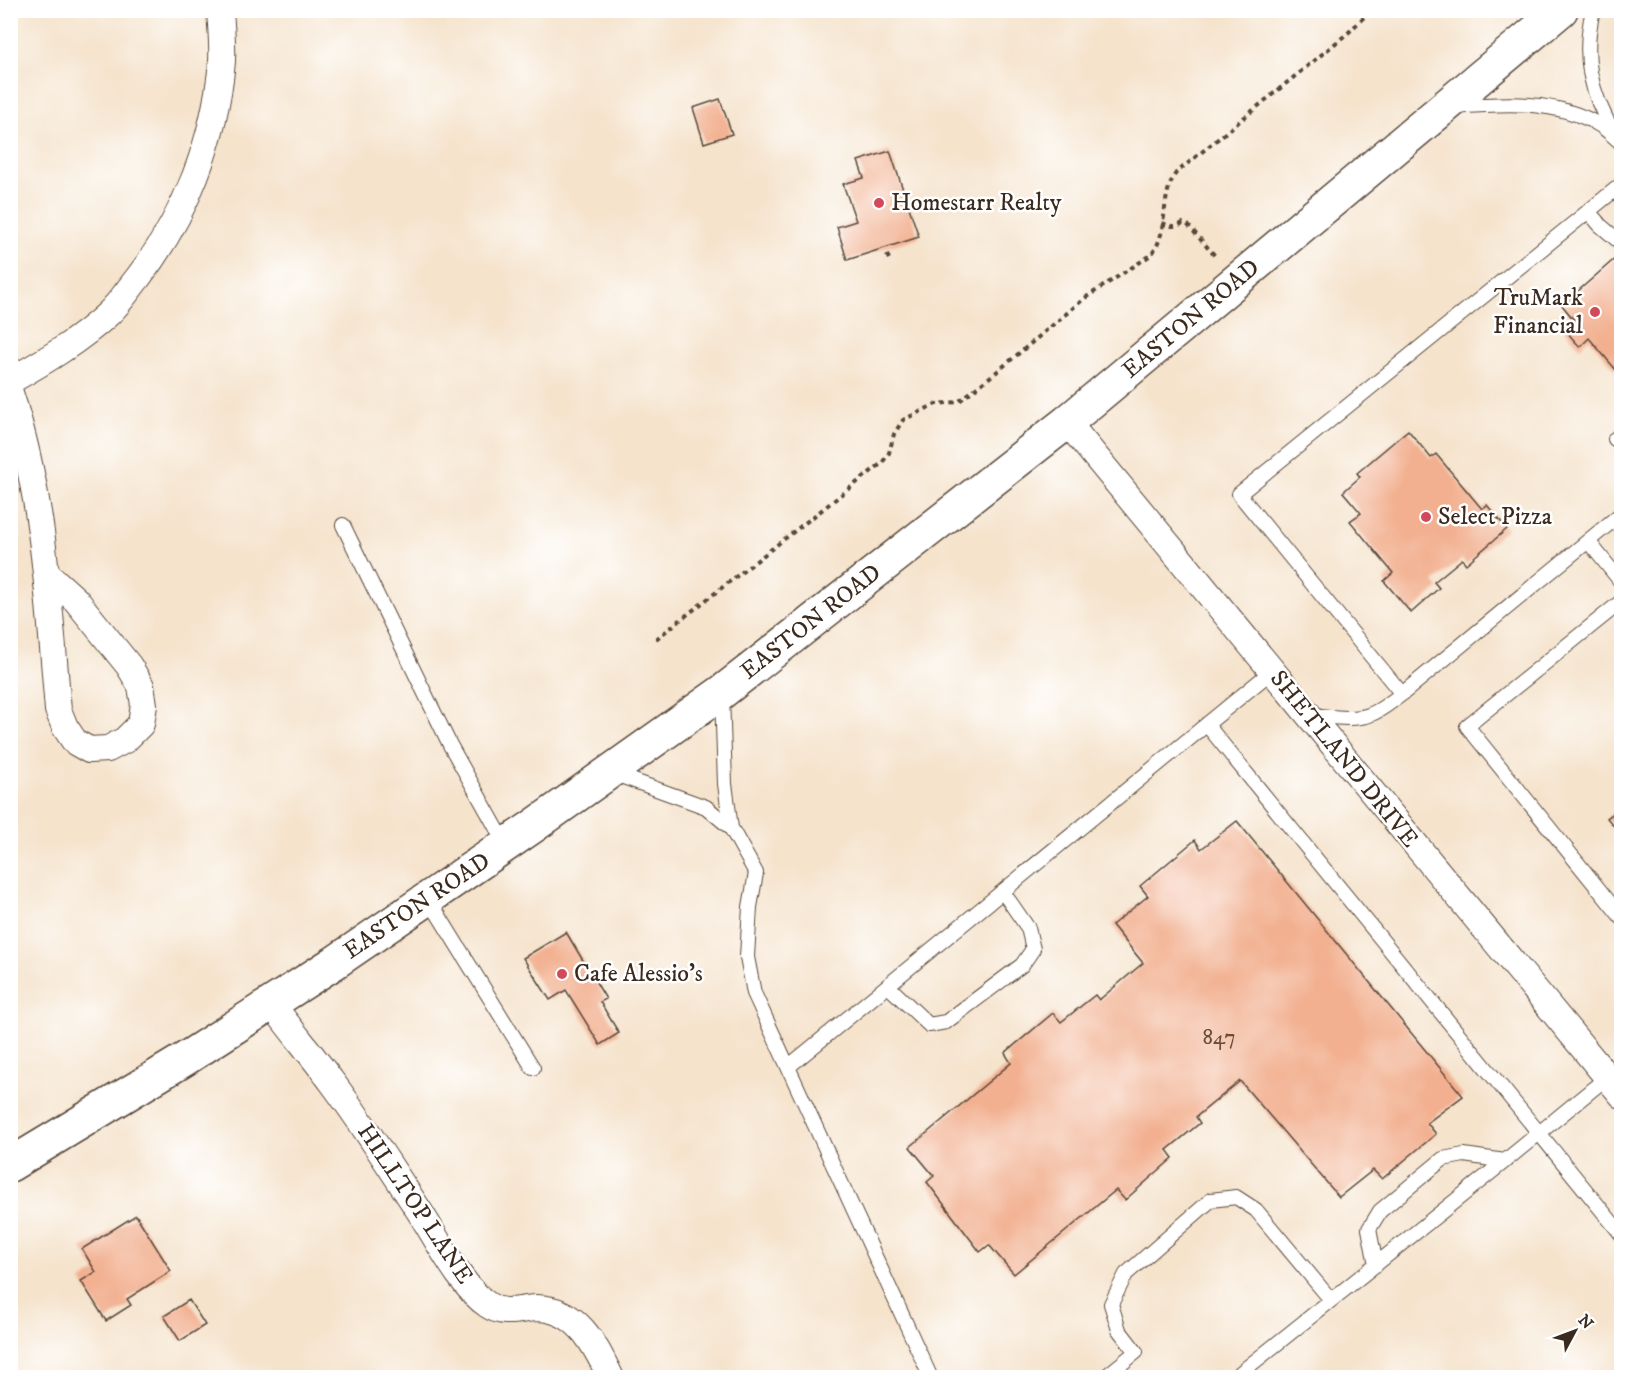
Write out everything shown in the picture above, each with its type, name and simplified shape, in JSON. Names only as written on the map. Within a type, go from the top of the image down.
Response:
[{"type":"highway","name":"EASTON ROAD","points":[[10,1165],[185,1059],[271,1003],[506,845],[722,692],[1067,422],[1561,10]]},
{"type":"street","points":[[10,381],[59,353],[110,312],[150,262],[183,208],[201,163],[215,112],[222,59],[220,10]]},
{"type":"street","points":[[10,393],[21,426],[37,496],[47,574],[58,710],[75,742],[89,750],[108,749],[125,740],[141,724],[144,705],[141,686],[129,666],[76,600],[47,574]]},
{"type":"street","name":"SHETLAND DRIVE","points":[[1067,422],[1308,715],[1617,1079]]},
{"type":"street","name":"HILLTOP LANE","points":[[271,1003],[332,1082],[417,1207],[460,1276],[486,1305],[499,1311],[537,1308],[560,1312],[577,1322],[596,1347],[611,1377]]},
{"type":"lane","points":[[1593,10],[1588,29],[1588,69],[1594,94],[1620,143]]},
{"type":"lane","points":[[1443,108],[1530,104],[1568,111],[1601,126],[1620,143]]},
{"type":"lane","points":[[1402,694],[1239,494],[1622,184]]},
{"type":"lane","points":[[1588,211],[1600,225],[1620,240]]},
{"type":"lane","points":[[1308,715],[1367,716],[1402,694],[1622,513]]},
{"type":"lane","points":[[343,525],[450,745],[506,845]]},
{"type":"lane","points":[[1588,541],[1622,583]]},
{"type":"lane","points":[[1622,601],[1467,726],[1622,918]]},
{"type":"lane","points":[[788,1067],[1272,671]]},
{"type":"lane","points":[[722,692],[725,784],[731,828]]},
{"type":"lane","points":[[1207,725],[1622,1235]]},
{"type":"lane","points":[[610,772],[706,807],[731,828],[756,873],[750,908],[747,957],[754,993],[931,1377]]},
{"type":"lane","points":[[888,986],[928,1025],[946,1022],[1022,966],[1033,949],[1028,928],[1003,892]]},
{"type":"lane","points":[[428,898],[533,1068]]},
{"type":"lane","points":[[1234,1377],[1539,1133],[1617,1079]]},
{"type":"lane","points":[[1376,1265],[1369,1229],[1380,1211],[1443,1159],[1464,1155],[1505,1161]]},
{"type":"lane","points":[[1104,1377],[1136,1352],[1119,1330],[1111,1304],[1126,1274],[1212,1200],[1236,1197],[1256,1210],[1331,1300]]},
{"type":"path","points":[[656,639],[882,463],[889,453],[894,434],[903,420],[936,404],[958,402],[1085,298],[1151,255],[1158,246],[1171,180],[1183,166],[1348,33],[1371,10]]},
{"type":"path","points":[[1162,223],[1171,226],[1187,224],[1235,281]]},
{"type":"building","points":[[720,99],[732,134],[704,143],[693,108]]},
{"type":"building","name":"Homestarr Realty","points":[[890,151],[919,237],[847,260],[837,227],[856,221],[843,184],[864,178],[858,161]]},
{"type":"building","name":"TruMark Financial","points":[[1618,256],[1622,260],[1622,377],[1589,338],[1580,347],[1572,338],[1564,328],[1574,320],[1562,305]]},
{"type":"building","name":"Select Pizza","points":[[1408,430],[1431,458],[1436,454],[1482,509],[1487,505],[1507,529],[1466,564],[1462,559],[1434,582],[1439,588],[1411,613],[1384,581],[1393,573],[1350,521],[1361,513],[1343,492],[1360,477],[1357,473]]},
{"type":"building","points":[[1622,807],[1622,836],[1607,818]]},
{"type":"building","points":[[1237,821],[1463,1096],[1427,1123],[1436,1134],[1382,1179],[1373,1170],[1339,1197],[1240,1081],[1196,1117],[1200,1123],[1167,1150],[1173,1158],[1125,1200],[1116,1190],[1014,1274],[989,1245],[980,1252],[927,1182],[934,1176],[910,1147],[1011,1063],[1005,1053],[1053,1013],[1061,1022],[1095,995],[1099,1000],[1143,963],[1112,925],[1148,896],[1140,886],[1195,840],[1201,849]]},
{"type":"building","name":"Cafe Alessio's","points":[[566,932],[606,999],[600,1002],[619,1033],[600,1045],[566,990],[550,1000],[523,958]]},
{"type":"building","points":[[136,1215],[171,1271],[127,1299],[131,1305],[106,1321],[81,1281],[96,1272],[82,1249]]},
{"type":"building","points":[[189,1300],[205,1325],[180,1341],[164,1316]]},
{"type":"place","name":"Homestarr Realty","points":[[879,203]]},
{"type":"place","name":"TruMark Financial","points":[[1595,312]]},
{"type":"place","name":"Select Pizza","points":[[1426,517]]},
{"type":"place","name":"Cafe Alessio's","points":[[562,974]]}]
